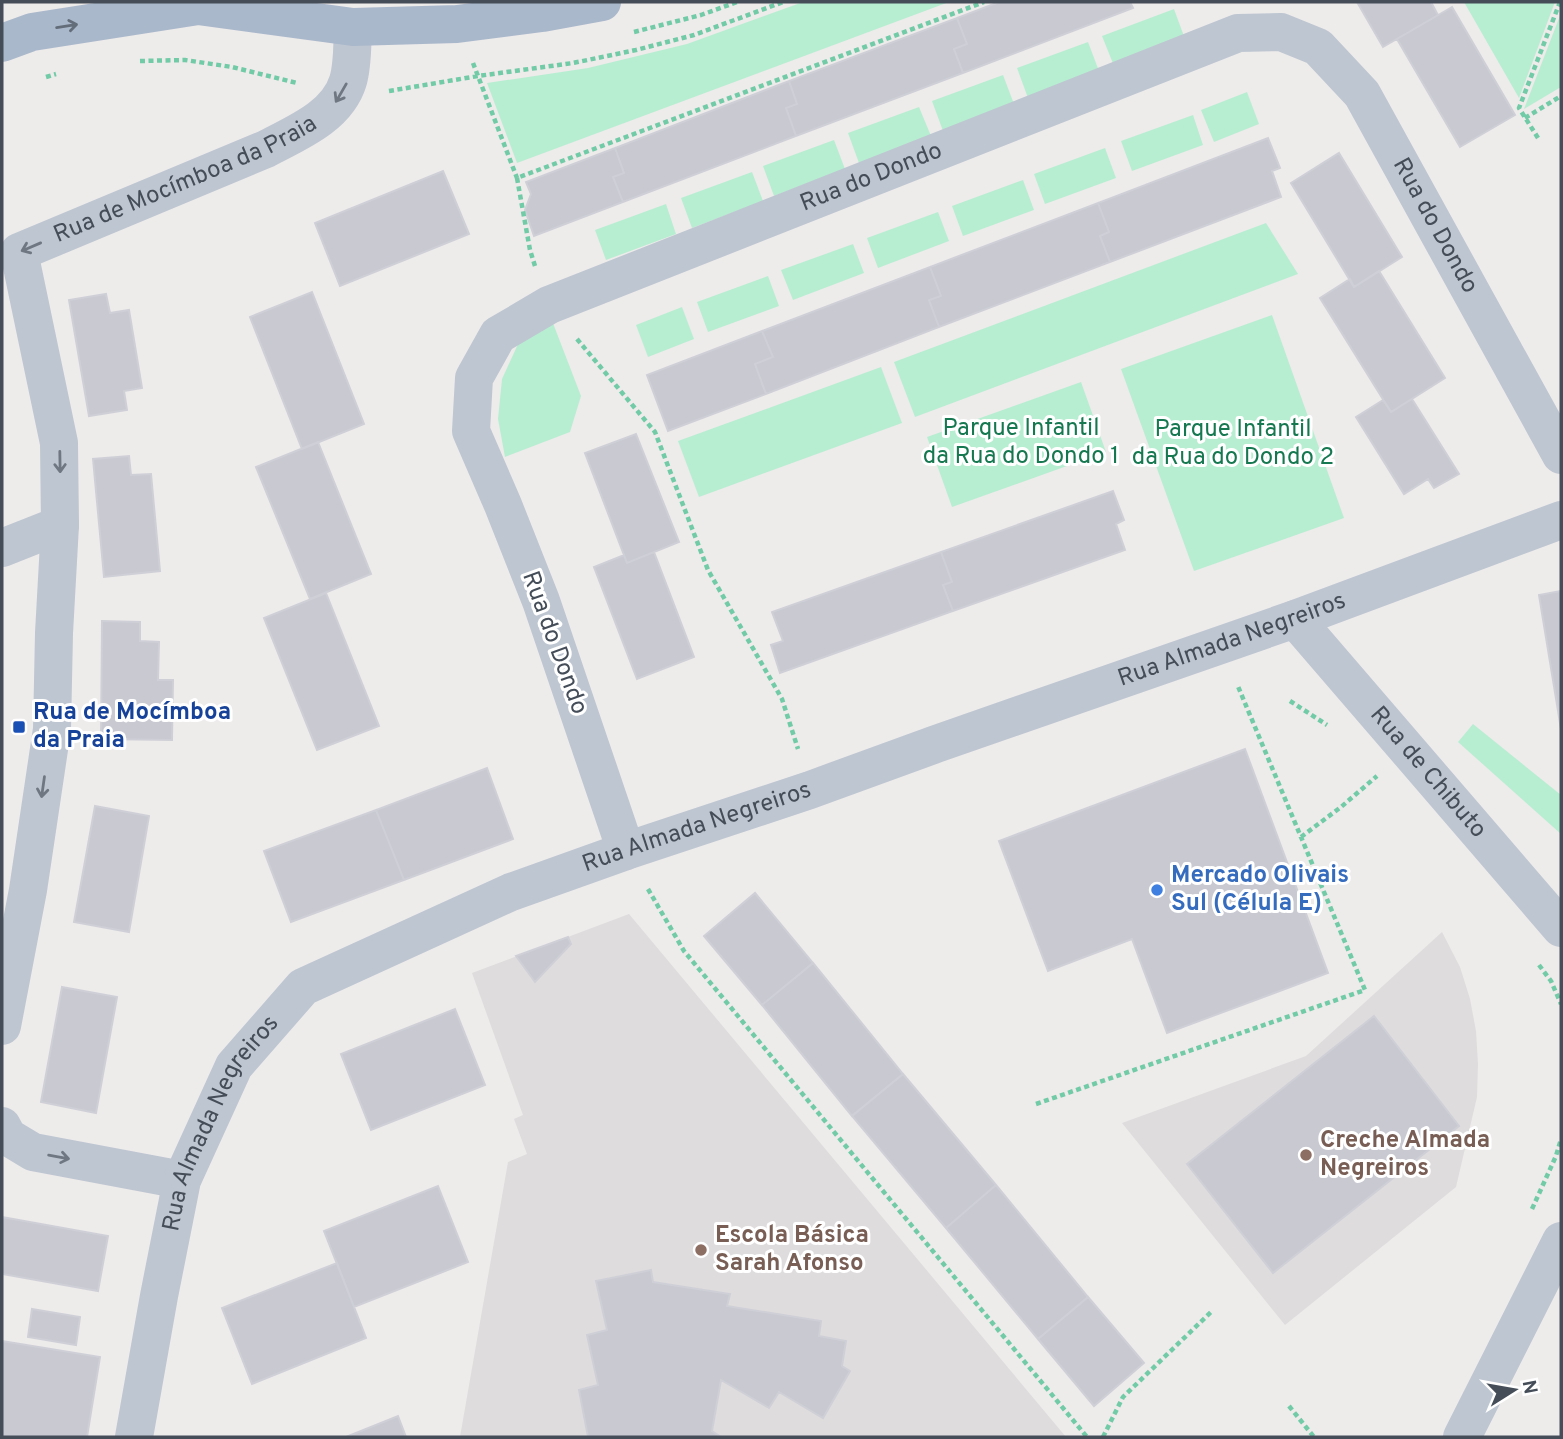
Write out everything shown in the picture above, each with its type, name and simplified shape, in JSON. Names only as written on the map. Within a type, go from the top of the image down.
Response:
[{"type":"main road","points":[[2,43],[32,32],[195,4],[353,27],[457,24],[602,2]]},
{"type":"street","name":"Rua de Mocímboa da Praia","points":[[2,1022],[28,890],[52,729],[60,526],[59,443],[19,252],[266,149],[317,120],[333,107],[344,92],[350,71],[353,27]]},
{"type":"street","name":"Rua do Dondo","points":[[626,852],[541,601],[471,431],[474,378],[498,335],[549,305],[1238,33],[1281,32],[1318,47],[1362,94],[1561,456]]},
{"type":"street","name":"Rua Almada Negreiros","points":[[134,1437],[182,1180],[234,1066],[303,987],[511,892],[810,790],[1295,618],[1561,520]]},
{"type":"street","points":[[2,548],[60,526]]},
{"type":"street","name":"Rua de Chibuto","points":[[1295,618],[1561,928]]},
{"type":"street","points":[[2,1126],[9,1137],[33,1152],[182,1180]]},
{"type":"street","points":[[1462,1437],[1561,1241]]},
{"type":"path","points":[[517,178],[984,2]]},
{"type":"path","points":[[1538,138],[1519,108],[1560,2]]},
{"type":"path","points":[[478,76],[517,178],[530,250],[549,305],[655,432],[708,570],[782,699],[810,790]]},
{"type":"path","points":[[1525,118],[1561,96]]},
{"type":"path","points":[[1036,1104],[1365,990],[1220,644]]},
{"type":"path","points":[[1301,837],[1377,776]]},
{"type":"path","points":[[626,852],[684,951],[1087,1437]]},
{"type":"path","points":[[1103,1437],[1123,1397],[1211,1312]]},
{"type":"path","points":[[1289,1406],[1314,1437]]},
{"type":"shaded area","name":"Escola Básica Sarah Afonso","points":[[629,914],[1066,1437],[460,1437],[508,1162],[527,1154],[514,1119],[523,1115],[472,973]]},
{"type":"shaded area","name":"Creche Almada Negreiros","points":[[1442,932],[1460,967],[1470,999],[1478,1064],[1477,1097],[1456,1187],[1285,1325],[1122,1123],[1306,1056]]},
{"type":"green space","points":[[803,2],[949,2],[517,163],[487,83],[588,68],[687,44]]},
{"type":"green space","points":[[1464,2],[1555,2],[1519,98]]},
{"type":"green space","points":[[1174,9],[1185,39],[1114,66],[1102,36]]},
{"type":"green space","points":[[1561,13],[1561,87],[1524,109]]},
{"type":"green space","points":[[1088,42],[1099,71],[1028,98],[1017,68]]},
{"type":"green space","points":[[1003,75],[1014,104],[943,131],[932,101]]},
{"type":"green space","points":[[1247,92],[1259,124],[1214,142],[1201,110]]},
{"type":"green space","points":[[919,107],[931,136],[859,163],[848,133]]},
{"type":"green space","points":[[1193,115],[1203,145],[1132,171],[1121,141]]},
{"type":"green space","points":[[834,140],[845,169],[774,196],[763,166]]},
{"type":"green space","points":[[1105,148],[1116,178],[1045,204],[1034,174]]},
{"type":"green space","points":[[752,172],[763,201],[692,228],[681,198]]},
{"type":"green space","points":[[1023,180],[1034,210],[963,236],[952,206]]},
{"type":"green space","points":[[666,204],[676,234],[606,260],[595,230]]},
{"type":"green space","points":[[938,212],[949,241],[878,268],[867,238]]},
{"type":"green space","points":[[1266,223],[1298,274],[915,417],[894,362]]},
{"type":"green space","points":[[853,244],[864,273],[793,300],[781,270]]},
{"type":"green space","points":[[768,276],[779,306],[708,332],[697,302]]},
{"type":"green space","points":[[682,307],[694,339],[648,357],[636,325]]},
{"type":"green space","name":"Parque Infantil da Rua do Dondo 2","points":[[1272,315],[1344,518],[1194,571],[1121,369]]},
{"type":"green space","points":[[551,318],[581,396],[570,432],[505,457],[498,419],[502,379],[518,344]]},
{"type":"green space","points":[[881,367],[902,423],[699,497],[678,441]]},
{"type":"green space","name":"Parque Infantil da Rua do Dondo 1","points":[[1081,382],[1106,452],[952,507],[927,437]]},
{"type":"green space","points":[[1473,724],[1561,795],[1561,834],[1458,742]]},
{"type":"building","points":[[999,2],[1130,2],[1133,8],[963,73],[954,49],[967,44],[957,18]]},
{"type":"building","points":[[1357,2],[1431,2],[1438,15],[1383,47]]},
{"type":"building","points":[[1452,7],[1515,115],[1460,147],[1397,39]]},
{"type":"building","points":[[957,18],[967,44],[954,49],[963,73],[796,136],[786,108],[797,104],[789,81]]},
{"type":"building","points":[[789,81],[797,104],[786,108],[796,136],[623,202],[613,177],[624,173],[615,148]]},
{"type":"building","points":[[1268,138],[1280,168],[1272,171],[1281,197],[1110,262],[1100,236],[1109,232],[1098,203]]},
{"type":"building","points":[[615,148],[624,173],[613,177],[623,202],[534,236],[525,210],[531,194],[526,182]]},
{"type":"building","points":[[1339,153],[1402,257],[1354,287],[1291,183]]},
{"type":"building","points":[[443,171],[469,234],[340,286],[315,223]]},
{"type":"building","points":[[1098,203],[1109,232],[1100,236],[1110,262],[939,327],[929,300],[941,296],[930,267]]},
{"type":"building","points":[[930,267],[941,296],[929,300],[939,327],[766,394],[755,364],[773,357],[762,331]]},
{"type":"building","points":[[1379,271],[1445,378],[1391,412],[1320,298],[1350,279],[1354,287]]},
{"type":"building","points":[[312,292],[364,424],[302,449],[250,317]]},
{"type":"building","points":[[106,294],[110,313],[129,310],[142,388],[124,391],[127,410],[89,416],[69,300]]},
{"type":"building","points":[[762,331],[773,357],[755,364],[766,394],[668,431],[647,375]]},
{"type":"building","points":[[1412,399],[1459,474],[1434,488],[1428,479],[1404,494],[1356,417],[1383,400],[1391,412]]},
{"type":"building","points":[[636,434],[679,542],[627,563],[585,453]]},
{"type":"building","points":[[318,442],[371,574],[310,599],[256,467]]},
{"type":"building","points":[[129,456],[131,475],[151,474],[160,571],[104,577],[93,459]]},
{"type":"building","points":[[1113,491],[1124,520],[1116,524],[1125,550],[953,611],[943,585],[952,582],[941,552]]},
{"type":"building","points":[[654,552],[694,657],[637,679],[594,567],[624,555],[627,563]]},
{"type":"building","points":[[941,552],[952,582],[943,585],[953,611],[780,673],[771,645],[783,641],[772,612]]},
{"type":"building","points":[[1561,591],[1561,729],[1539,595]]},
{"type":"building","points":[[326,593],[379,726],[317,750],[264,618]]},
{"type":"building","points":[[102,621],[140,622],[140,641],[159,642],[158,680],[173,680],[172,740],[101,739]]},
{"type":"building","name":"Mercado Olivais Sul (Célula E)","points":[[1245,749],[1328,973],[1167,1033],[1132,939],[1048,971],[999,841]]},
{"type":"building","points":[[487,768],[513,839],[404,880],[376,810]]},
{"type":"building","points":[[95,806],[149,816],[129,932],[74,922]]},
{"type":"building","points":[[376,810],[404,880],[291,922],[264,851]]},
{"type":"building","points":[[755,893],[813,963],[762,1005],[704,936]]},
{"type":"building","points":[[568,937],[571,944],[535,982],[516,956]]},
{"type":"building","points":[[813,963],[903,1074],[852,1116],[762,1005]]},
{"type":"building","points":[[62,987],[117,997],[96,1113],[41,1102]]},
{"type":"building","points":[[455,1009],[485,1085],[371,1130],[341,1054]]},
{"type":"building","points":[[1374,1016],[1459,1126],[1273,1273],[1187,1164]]},
{"type":"building","points":[[903,1074],[996,1185],[946,1228],[852,1116]]},
{"type":"building","points":[[996,1185],[1088,1297],[1038,1339],[946,1228]]},
{"type":"building","points":[[438,1186],[468,1262],[354,1307],[324,1231]]},
{"type":"building","points":[[2,1217],[108,1236],[98,1291],[2,1274]]},
{"type":"building","points":[[337,1263],[366,1338],[252,1384],[222,1308]]},
{"type":"building","points":[[651,1270],[653,1282],[730,1294],[727,1306],[821,1321],[819,1336],[846,1341],[842,1366],[850,1371],[823,1418],[779,1392],[769,1408],[721,1380],[712,1431],[721,1437],[588,1437],[579,1390],[598,1385],[587,1335],[607,1330],[596,1281]]},
{"type":"building","points":[[1088,1297],[1144,1363],[1094,1406],[1038,1339]]},
{"type":"building","points":[[32,1309],[80,1317],[76,1345],[28,1337]]},
{"type":"building","points":[[2,1341],[100,1357],[87,1437],[2,1437]]},
{"type":"building","points":[[398,1416],[406,1437],[346,1437]]},
{"type":"place","name":"Rua de Mocímboa da Praia","points":[[19,727]]},
{"type":"place","name":"Mercado Olivais Sul (Célula E)","points":[[1157,890]]},
{"type":"place","name":"Creche Almada Negreiros","points":[[1306,1155]]},
{"type":"place","name":"Escola Básica Sarah Afonso","points":[[701,1250]]}]
